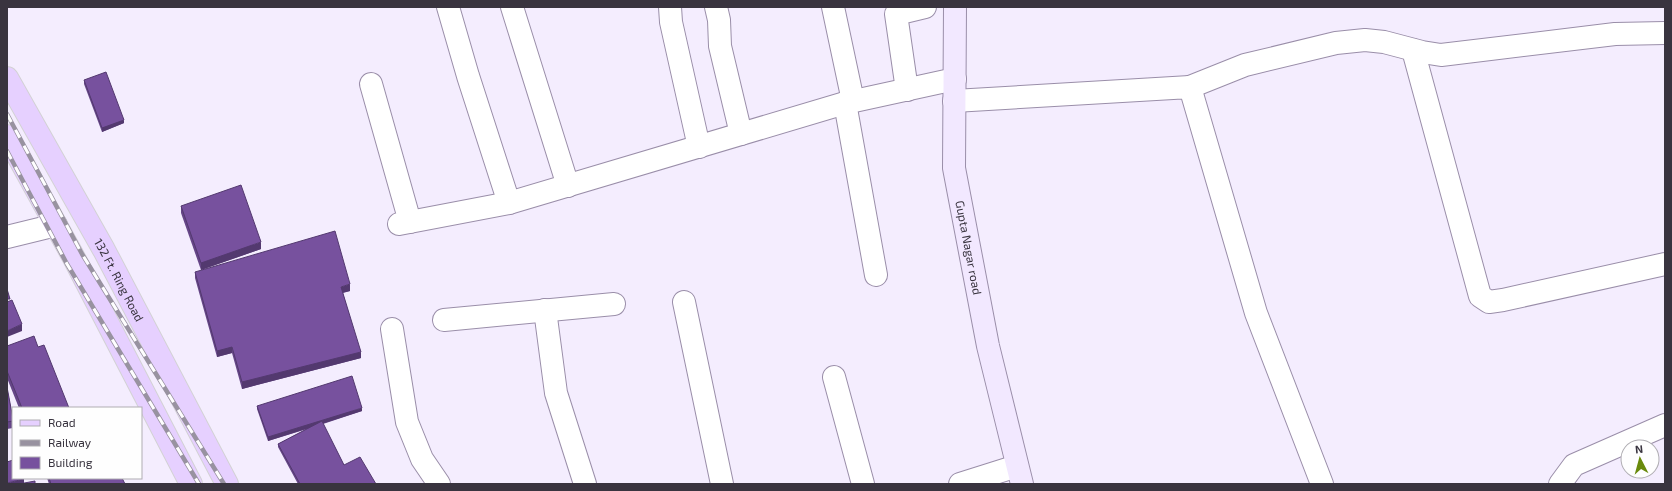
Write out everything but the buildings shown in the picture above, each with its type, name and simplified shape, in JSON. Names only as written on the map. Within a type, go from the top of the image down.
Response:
[{"type":"main road","name":"132 Ft. Ring Road","points":[[7,78],[104,250],[227,484]]},
{"type":"main road","points":[[7,136],[56,225],[191,484]]},
{"type":"street","points":[[448,7],[468,76],[509,203]]},
{"type":"street","points":[[512,7],[568,186]]},
{"type":"street","points":[[670,7],[671,22],[699,147]]},
{"type":"street","points":[[716,7],[719,20],[720,46],[741,134]]},
{"type":"street","points":[[833,7],[876,275]]},
{"type":"street","points":[[907,90],[896,14],[903,9],[925,7]]},
{"type":"street","name":"Gupta Nagar road","points":[[955,7],[954,168],[988,346],[1020,475]]},
{"type":"street","points":[[954,101],[1190,87],[1245,65],[1336,43],[1365,40],[1384,42],[1413,50],[1441,55],[1615,34],[1665,33]]},
{"type":"street","points":[[1413,50],[1480,296],[1488,302],[1503,300],[1665,264]]},
{"type":"street","points":[[371,84],[404,223],[509,203],[849,102],[955,79]]},
{"type":"street","points":[[1190,87],[1256,313],[1322,484]]},
{"type":"street","points":[[7,237],[56,225]]},
{"type":"street","points":[[684,302],[722,484]]},
{"type":"street","points":[[444,320],[614,304]]},
{"type":"street","points":[[545,310],[556,393],[585,484]]},
{"type":"street","points":[[392,330],[407,422],[422,459],[439,484]]},
{"type":"street","points":[[834,377],[863,484]]},
{"type":"street","points":[[1560,484],[1574,465],[1665,425]]},
{"type":"street","points":[[960,484],[1020,475]]},
{"type":"railway","points":[[7,114],[82,254],[224,484]]},
{"type":"railway","points":[[7,151],[67,264],[199,484]]}]
